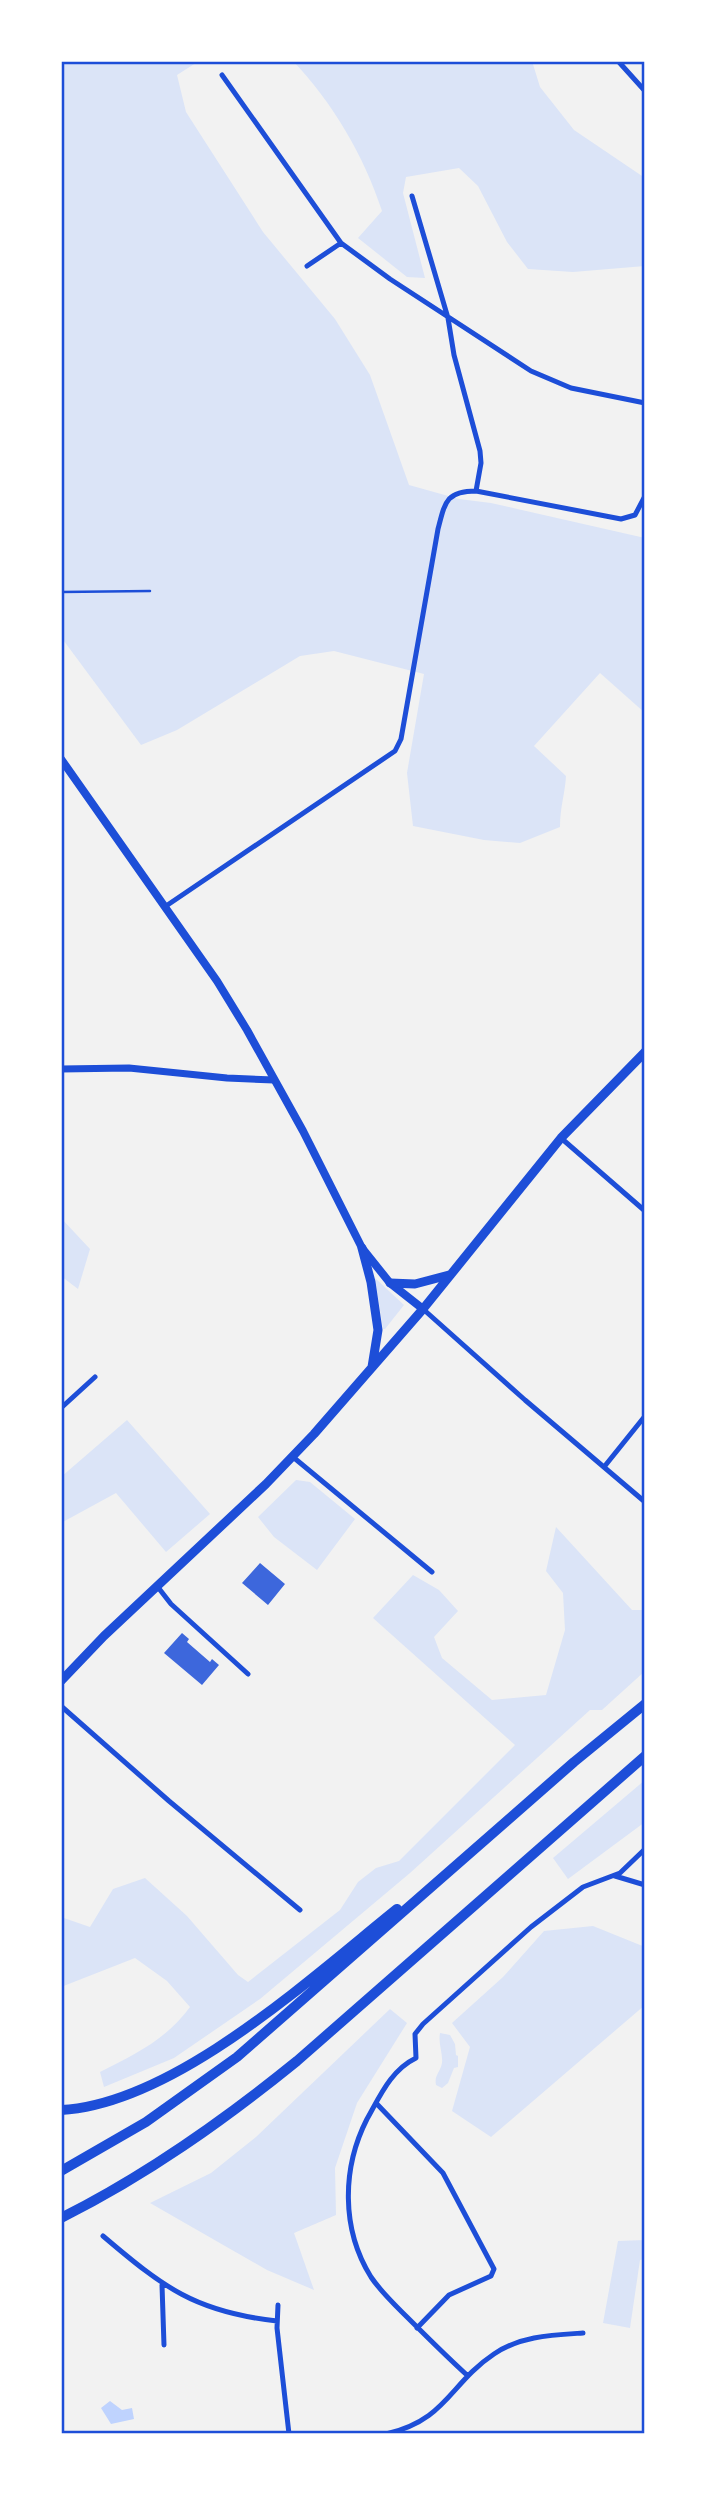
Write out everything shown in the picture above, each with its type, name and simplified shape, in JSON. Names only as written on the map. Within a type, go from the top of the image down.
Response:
[{"type":"highway","points":[[61,2171],[146,2122],[237,2057],[645,1703]]},
{"type":"highway","points":[[61,2225],[124,2189],[214,2126],[298,2061],[645,1756]]},
{"type":"highway","points":[[61,2110],[97,2106],[126,2096],[172,2073],[230,2038],[285,1999],[514,1815]]},
{"type":"highway","points":[[61,2217],[166,2158]]},
{"type":"main road","points":[[61,759],[223,990],[323,1168],[362,1248],[372,1282],[378,1330],[372,1368]]},
{"type":"main road","points":[[61,1681],[293,1457],[423,1309],[561,1138],[645,1052]]},
{"type":"main road","points":[[362,1248],[390,1283],[423,1309]]},
{"type":"main road","points":[[390,1283],[415,1284],[450,1275]]},
{"type":"street","points":[[618,61],[645,91]]},
{"type":"street","points":[[222,75],[341,243],[448,318],[547,380],[571,388],[645,403]]},
{"type":"street","points":[[412,196],[448,318],[454,355],[480,451],[481,463],[476,491]]},
{"type":"street","points":[[307,266],[341,243]]},
{"type":"street","points":[[166,906],[395,751],[401,739],[438,529],[445,505],[453,496],[460,491],[476,491],[628,519],[635,515],[645,496]]},
{"type":"street","points":[[61,1069],[129,1068],[274,1080]]},
{"type":"street","points":[[561,1138],[645,1210]]},
{"type":"street","points":[[423,1309],[645,1502]]},
{"type":"street","points":[[61,1409],[95,1377]]},
{"type":"street","points":[[604,1467],[645,1416]]},
{"type":"street","points":[[293,1457],[432,1572]]},
{"type":"street","points":[[157,1586],[171,1604],[248,1674]]},
{"type":"street","points":[[61,1706],[169,1801],[300,1910]]},
{"type":"street","points":[[468,2376],[417,2328],[371,2277],[360,2257],[351,2226],[348,2192],[351,2163],[358,2137],[394,2073],[416,2058],[415,2037],[418,2029],[531,1927],[583,1887],[615,1876],[645,1849]]},
{"type":"street","points":[[615,1876],[645,1885]]},
{"type":"street","points":[[376,2103],[443,2173],[494,2269],[491,2276],[449,2295],[417,2328]]},
{"type":"street","points":[[103,2236],[162,2285],[179,2295],[214,2309],[277,2321]]},
{"type":"street","points":[[162,2285],[164,2344]]},
{"type":"street","points":[[278,2305],[277,2321],[289,2434]]},
{"type":"street","points":[[386,2434],[429,2417],[452,2396],[468,2376],[496,2352],[533,2338],[583,2333]]},
{"type":"lane","points":[[61,592],[150,592]]},
{"type":"shaded area","points":[[61,61],[199,61],[177,75],[186,112],[263,232],[335,319],[370,375],[409,485],[459,499],[491,503],[645,538],[645,713],[600,673],[534,746],[566,776],[560,827],[520,843],[484,840],[413,826],[407,773],[424,674],[334,651],[300,656],[177,730],[141,745],[61,637]]},
{"type":"shaded area","points":[[293,61],[532,61],[540,87],[574,130],[645,178],[645,266],[573,272],[528,269],[507,242],[478,186],[459,168],[406,177],[403,193],[425,278],[407,277],[358,238],[382,211],[375,190],[334,112]]},
{"type":"shaded area","points":[[61,1218],[90,1249],[78,1289],[61,1276]]},
{"type":"shaded area","points":[[375,1278],[404,1305],[385,1329],[383,1329]]},
{"type":"shaded area","points":[[127,1420],[210,1514],[166,1552],[116,1493],[61,1523],[61,1477]]},
{"type":"shaded area","points":[[296,1480],[310,1482],[355,1519],[317,1570],[274,1537],[258,1517]]},
{"type":"shaded area","points":[[556,1527],[632,1610],[645,1610],[645,1671],[602,1710],[590,1710],[410,1873],[260,1999],[174,2058],[104,2087],[100,2072],[160,2037],[190,2007],[167,1981],[135,1958],[61,1987],[61,1917],[90,1927],[113,1889],[145,1878],[187,1916],[238,1975],[248,1982],[340,1910],[358,1882],[376,1868],[399,1861],[515,1745],[373,1618],[413,1575],[439,1590],[458,1611],[434,1637],[442,1658],[492,1700],[546,1695],[565,1630],[563,1593],[546,1571]]},
{"type":"shaded area","points":[[645,1780],[645,1822],[568,1879],[553,1858]]},
{"type":"shaded area","points":[[593,1926],[645,1947],[645,2005],[491,2137],[452,2111],[470,2047],[452,2023],[503,1977],[544,1931]]},
{"type":"shaded area","points":[[390,2009],[407,2023],[357,2103],[335,2168],[336,2215],[294,2233],[314,2290],[267,2270],[150,2203],[211,2173],[256,2137]]},
{"type":"shaded area","points":[[440,2033],[450,2035],[458,2056],[458,2067],[454,2068],[448,2083],[442,2088],[436,2085],[436,2076],[442,2063]]},
{"type":"shaded area","points":[[645,2240],[645,2259],[640,2260],[630,2328],[603,2323],[618,2241]]},
{"type":"water","points":[[110,2401],[122,2410],[132,2408],[134,2419],[111,2424],[101,2408]]},
{"type":"building","points":[[260,1563],[285,1584],[268,1605],[242,1583]]},
{"type":"building","points":[[182,1633],[189,1639],[187,1642],[210,1662],[212,1659],[219,1665],[202,1685],[164,1653]]}]
